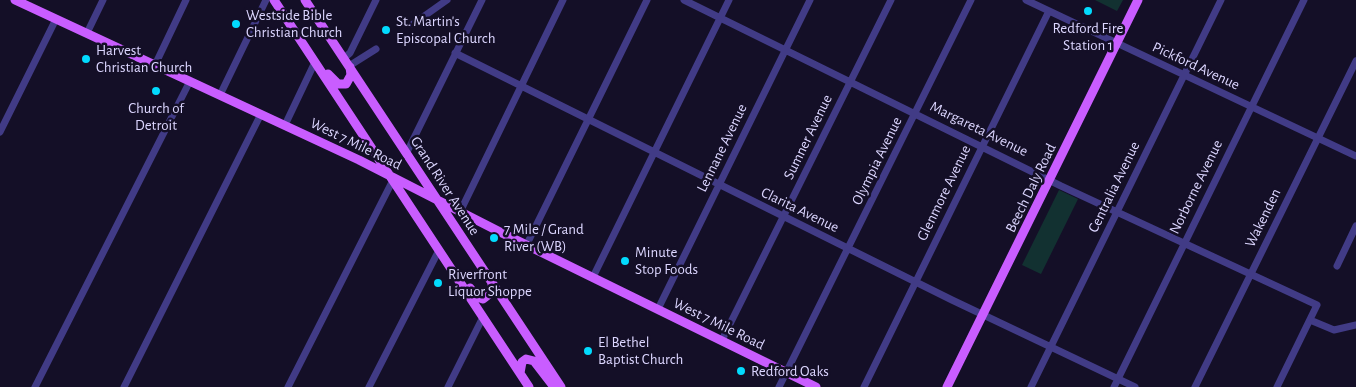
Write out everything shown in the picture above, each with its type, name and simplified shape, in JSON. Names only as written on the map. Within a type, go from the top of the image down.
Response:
[{"type":"main road","points":[[274,0],[529,387]]},
{"type":"main road","name":"Grand River Avenue","points":[[305,0],[561,387]]},
{"type":"main road","name":"Beech Daly Road","points":[[947,387],[1138,0]]},
{"type":"main road","name":"West 7 Mile Road","points":[[19,1],[285,125],[816,387]]},
{"type":"main road","points":[[316,62],[323,67],[334,81],[342,85],[350,80],[350,66]]},
{"type":"main road","points":[[451,269],[462,275],[477,297],[481,299],[486,298],[492,292],[490,278]]},
{"type":"main road","points":[[520,373],[522,362],[526,360],[534,361],[554,387]]},
{"type":"street","points":[[87,33],[103,0]]},
{"type":"street","points":[[155,65],[186,0]]},
{"type":"street","points":[[220,95],[266,0]]},
{"type":"street","points":[[344,58],[350,52],[376,0]]},
{"type":"street","points":[[413,24],[447,0]]},
{"type":"street","points":[[407,152],[482,0]]},
{"type":"street","points":[[460,212],[563,0]]},
{"type":"street","points":[[527,244],[647,0]]},
{"type":"street","name":"Margareta Avenue","points":[[684,0],[1050,180],[1317,305],[1310,320]]},
{"type":"street","points":[[593,277],[729,0]]},
{"type":"street","name":"Lennane Avenue","points":[[658,309],[810,0]]},
{"type":"street","name":"Sumner Avenue","points":[[722,340],[891,0]]},
{"type":"street","name":"Olympia Avenue","points":[[779,387],[971,0]]},
{"type":"street","name":"Pickford Avenue","points":[[1026,0],[1356,156]]},
{"type":"street","name":"Centralia Avenue","points":[[1031,387],[1221,0]]},
{"type":"street","name":"Norborne Avenue","points":[[1114,387],[1304,0]]},
{"type":"street","name":"Glenmore Avenue","points":[[864,387],[1049,11]]},
{"type":"street","points":[[0,132],[56,19]]},
{"type":"street","points":[[350,66],[376,49]]},
{"type":"street","name":"Clarita Avenue","points":[[455,53],[915,282],[1135,387]]},
{"type":"street","name":"Wakenden","points":[[1196,387],[1356,61]]},
{"type":"street","points":[[285,125],[316,62]]},
{"type":"street","points":[[35,387],[190,81]]},
{"type":"street","points":[[124,387],[262,114]]},
{"type":"street","points":[[288,387],[390,177]]},
{"type":"street","points":[[1337,266],[1356,226]]},
{"type":"street","points":[[370,387],[439,250]]},
{"type":"street","points":[[448,387],[483,317]]},
{"type":"street","points":[[1276,387],[1310,320],[1334,330],[1356,325]]},
{"type":"green space","points":[[1095,0],[1123,0],[1117,11]]},
{"type":"green space","points":[[1059,190],[1078,199],[1041,274],[1022,265]]},
{"type":"place","name":"Redford Fire Station 1","points":[[1088,11]]},
{"type":"place","name":"Westside Bible Christian Church","points":[[236,24]]},
{"type":"place","name":"St. Martin's Episcopal Church","points":[[386,30]]},
{"type":"place","name":"Harvest Christian Church","points":[[86,59]]},
{"type":"place","name":"Church of Detroit","points":[[156,91]]},
{"type":"place","name":"7 Mile / Grand River (WB)","points":[[494,238]]},
{"type":"place","name":"Minute Stop Foods","points":[[625,261]]},
{"type":"place","name":"Riverfront Liquor Shoppe","points":[[438,283]]},
{"type":"place","name":"El Bethel Baptist Church","points":[[588,351]]},
{"type":"place","name":"Redford Oaks","points":[[741,371]]}]
